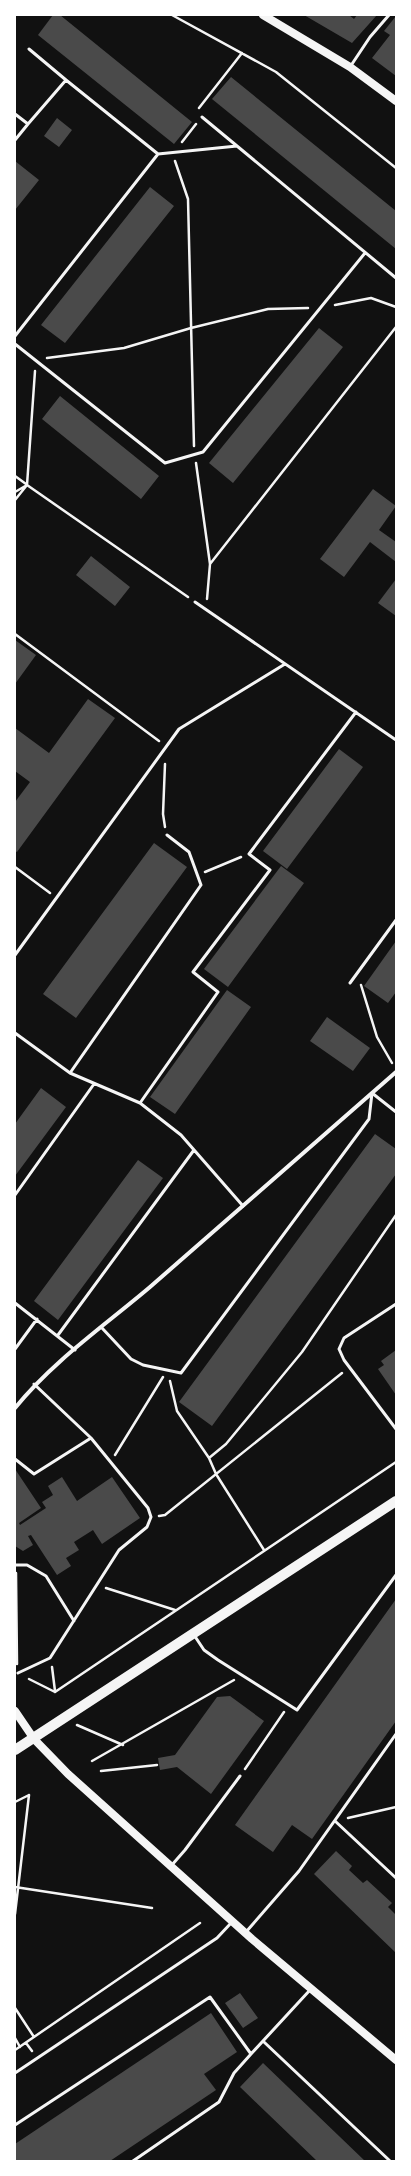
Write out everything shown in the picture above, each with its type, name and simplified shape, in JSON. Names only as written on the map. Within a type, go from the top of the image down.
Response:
[{"type":"main road","points":[[262,15],[350,67],[396,101]]},
{"type":"main road","points":[[15,1750],[396,1501]]},
{"type":"main road","points":[[15,1712],[34,1739],[68,1774],[232,1922],[310,1990],[396,2060]]},
{"type":"street","points":[[15,1408],[34,1384],[102,1328],[396,1071]]},
{"type":"lane","points":[[350,67],[370,37],[389,15]]},
{"type":"lane","points":[[29,49],[158,154],[173,154],[237,146]]},
{"type":"lane","points":[[15,140],[66,80]]},
{"type":"lane","points":[[15,114],[28,124]]},
{"type":"lane","points":[[202,117],[396,278]]},
{"type":"lane","points":[[15,336],[158,154]]},
{"type":"lane","points":[[15,344],[165,463],[203,452],[365,253]]},
{"type":"lane","points":[[195,602],[396,740]]},
{"type":"lane","points":[[15,955],[179,729],[284,664]]},
{"type":"lane","points":[[140,1103],[218,992],[193,972],[270,870],[249,854],[356,712]]},
{"type":"lane","points":[[70,1073],[201,885],[189,852],[167,835]]},
{"type":"lane","points":[[350,983],[396,920]]},
{"type":"lane","points":[[15,1033],[70,1073],[94,1084],[127,1096],[140,1103],[181,1134],[243,1206]]},
{"type":"lane","points":[[15,1195],[94,1084]]},
{"type":"lane","points":[[372,1092],[396,1112]]},
{"type":"lane","points":[[102,1328],[131,1359],[143,1365],[181,1373],[369,1119],[372,1092]]},
{"type":"lane","points":[[58,1335],[194,1150]]},
{"type":"lane","points":[[15,1303],[58,1335],[75,1350]]},
{"type":"lane","points":[[396,1304],[344,1338],[339,1349],[349,1367],[396,1429]]},
{"type":"lane","points":[[15,1349],[37,1319]]},
{"type":"lane","points":[[18,1673],[50,1658],[119,1550],[147,1527],[151,1517],[148,1508],[91,1438],[34,1384]]},
{"type":"lane","points":[[15,1459],[34,1474],[91,1438]]},
{"type":"lane","points":[[16,1565],[27,1565],[46,1576],[74,1621]]},
{"type":"lane","points":[[194,1634],[204,1650],[297,1710],[396,1575]]},
{"type":"lane","points":[[245,1933],[299,1871],[396,1734]]},
{"type":"lane","points":[[171,1866],[240,1776]]},
{"type":"lane","points":[[334,1821],[396,1878]]},
{"type":"lane","points":[[15,2074],[217,1938],[232,1922]]},
{"type":"lane","points":[[133,2161],[219,2102],[234,2073],[310,1990]]},
{"type":"lane","points":[[15,2125],[210,1997],[251,2054]]},
{"type":"lane","points":[[264,2042],[390,2161]]},
{"type":"path","points":[[172,15],[276,72],[396,168]]},
{"type":"path","points":[[206,609],[210,564],[194,454],[188,199],[173,154],[202,117],[198,109],[242,53]]},
{"type":"path","points":[[15,500],[27,484],[35,386],[35,360],[60,355],[124,348],[191,328],[268,309],[320,308],[371,298],[396,307]]},
{"type":"path","points":[[210,564],[396,327]]},
{"type":"path","points":[[15,476],[195,602]]},
{"type":"path","points":[[15,492],[27,484]]},
{"type":"path","points":[[15,634],[166,746],[163,814],[167,835]]},
{"type":"path","points":[[198,875],[249,854]]},
{"type":"path","points":[[15,867],[56,897]]},
{"type":"path","points":[[358,973],[362,994],[377,1037],[396,1071]]},
{"type":"path","points":[[209,1458],[226,1444],[302,1352],[396,1216]]},
{"type":"path","points":[[151,1517],[165,1515],[349,1367]]},
{"type":"path","points":[[168,1370],[176,1411],[209,1458],[216,1474],[264,1550]]},
{"type":"path","points":[[111,1462],[168,1370]]},
{"type":"path","points":[[55,1692],[174,1610],[396,1462]]},
{"type":"path","points":[[16,1565],[18,1673],[55,1692]]},
{"type":"path","points":[[98,1585],[174,1610]]},
{"type":"path","points":[[50,1658],[55,1692]]},
{"type":"path","points":[[92,1761],[123,1745],[242,1675]]},
{"type":"path","points":[[240,1776],[289,1705]]},
{"type":"path","points":[[76,1725],[123,1745]]},
{"type":"path","points":[[101,1771],[157,1765]]},
{"type":"path","points":[[15,1802],[29,1795],[15,1914]]},
{"type":"path","points":[[334,1821],[396,1807]]},
{"type":"path","points":[[17,1887],[152,1908]]},
{"type":"path","points":[[15,2050],[200,1923]]},
{"type":"path","points":[[15,2008],[34,2038]]},
{"type":"path","points":[[15,2038],[20,2047]]},
{"type":"building","points":[[53,15],[60,15],[192,122],[174,144],[38,35]]},
{"type":"building","points":[[304,15],[349,15],[354,19],[357,15],[377,15],[352,43]]},
{"type":"building","points":[[396,16],[396,76],[372,58],[390,35],[384,31]]},
{"type":"building","points":[[231,77],[396,211],[396,249],[212,99]]},
{"type":"building","points":[[57,118],[72,130],[59,147],[44,136]]},
{"type":"building","points":[[15,161],[39,180],[15,210]]},
{"type":"building","points":[[150,187],[174,206],[65,343],[41,325]]},
{"type":"building","points":[[319,328],[343,347],[233,483],[209,463]]},
{"type":"building","points":[[60,396],[159,476],[141,499],[42,419]]},
{"type":"building","points":[[373,489],[396,506],[379,530],[396,542],[396,562],[370,542],[344,577],[320,559]]},
{"type":"building","points":[[91,556],[130,587],[115,606],[76,575]]},
{"type":"building","points":[[396,579],[396,616],[378,603]]},
{"type":"building","points":[[15,640],[36,655],[15,684]]},
{"type":"building","points":[[88,699],[115,718],[17,852],[15,851],[15,802],[30,782],[15,771],[15,728],[49,753]]},
{"type":"building","points":[[339,749],[363,767],[287,869],[263,851]]},
{"type":"building","points":[[154,843],[187,867],[76,1018],[43,994]]},
{"type":"building","points":[[281,866],[304,883],[228,987],[204,969]]},
{"type":"building","points":[[396,941],[396,992],[388,1003],[364,986]]},
{"type":"building","points":[[227,990],[251,1007],[175,1114],[150,1097]]},
{"type":"building","points":[[327,1017],[370,1048],[353,1071],[310,1041]]},
{"type":"building","points":[[41,1088],[66,1107],[15,1176],[15,1124]]},
{"type":"building","points":[[375,1134],[396,1149],[396,1174],[212,1426],[179,1402]]},
{"type":"building","points":[[138,1160],[163,1178],[58,1320],[34,1301]]},
{"type":"building","points":[[396,1350],[396,1395],[378,1369],[384,1365],[381,1361]]},
{"type":"building","points":[[15,1469],[41,1508],[19,1523],[20,1525],[46,1508],[42,1502],[53,1495],[48,1486],[62,1477],[77,1501],[112,1477],[140,1518],[102,1544],[93,1530],[74,1542],[79,1550],[66,1558],[71,1566],[57,1575],[31,1535],[28,1536],[33,1545],[23,1551],[15,1546]]},
{"type":"building","points":[[396,1599],[396,1721],[312,1839],[292,1825],[273,1852],[235,1825]]},
{"type":"building","points":[[230,1696],[264,1721],[211,1794],[177,1767],[160,1770],[158,1758],[175,1755],[217,1697]]},
{"type":"building","points":[[336,1851],[352,1866],[349,1870],[363,1883],[367,1880],[392,1903],[388,1907],[396,1915],[396,1953],[314,1874]]},
{"type":"building","points":[[240,1993],[258,2018],[243,2028],[225,2003]]},
{"type":"building","points":[[211,2013],[237,2052],[204,2074],[216,2090],[110,2161],[15,2161],[15,2144]]},
{"type":"building","points":[[263,2063],[365,2161],[317,2161],[240,2087]]}]
